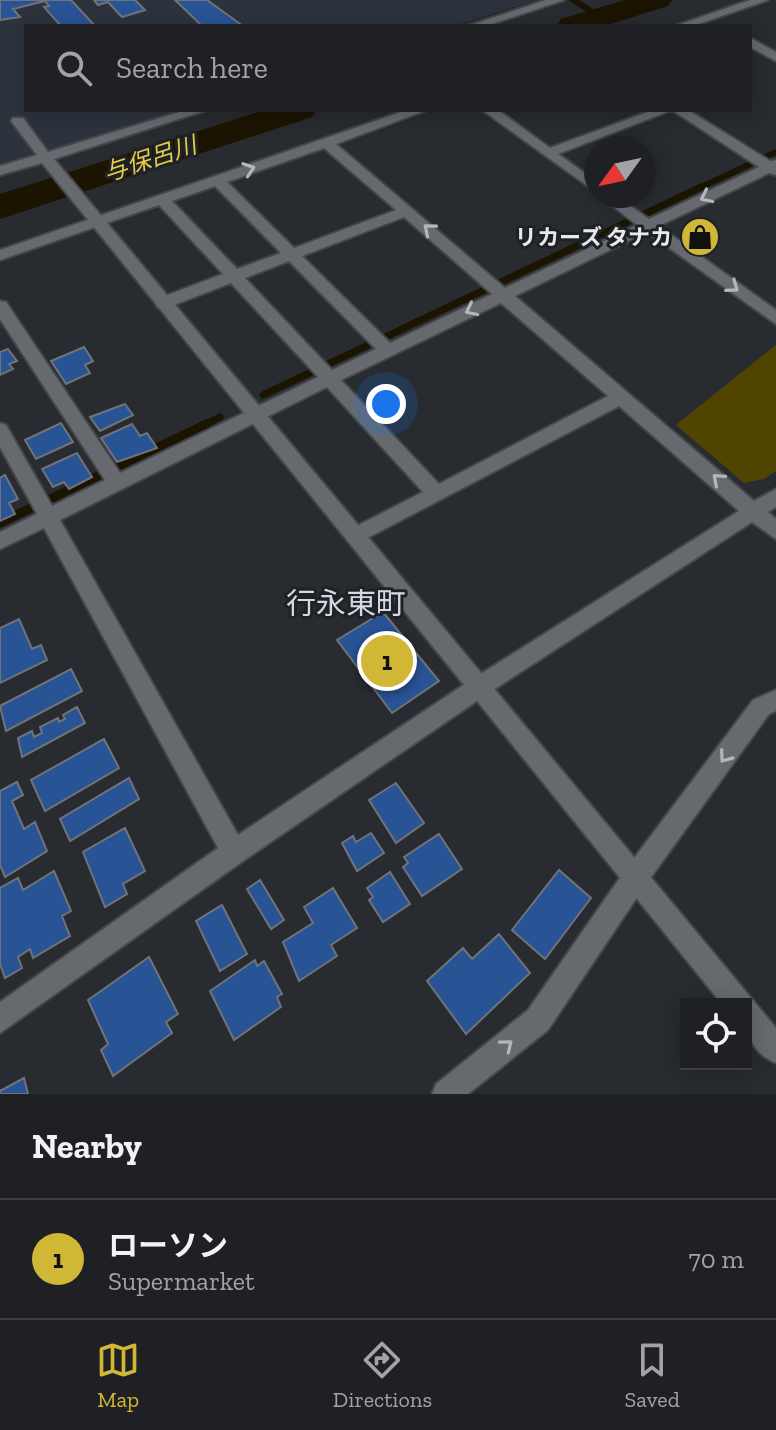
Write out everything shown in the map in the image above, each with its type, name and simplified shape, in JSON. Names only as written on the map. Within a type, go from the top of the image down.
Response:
[{"type":"street","points":[[480,24],[558,0]]},
{"type":"street","points":[[688,24],[762,0]]},
{"type":"street","points":[[707,18],[718,24]]},
{"type":"street","points":[[752,43],[776,57]]},
{"type":"street","points":[[0,171],[49,162],[194,112]]},
{"type":"street","points":[[0,255],[414,112]]},
{"type":"street","points":[[492,112],[584,179]]},
{"type":"street","points":[[548,153],[660,112]]},
{"type":"street","points":[[682,112],[774,167]]},
{"type":"street","points":[[18,121],[82,206],[734,998]]},
{"type":"street","points":[[326,142],[776,531]]},
{"type":"street","points":[[0,541],[387,350],[498,289],[774,167]]},
{"type":"street","points":[[217,180],[387,350]]},
{"type":"street","points":[[162,199],[436,493]]},
{"type":"street","points":[[624,208],[776,318]]},
{"type":"street","points":[[163,303],[407,211]]},
{"type":"street","points":[[0,306],[117,484]]},
{"type":"street","points":[[356,536],[623,396]]},
{"type":"street","points":[[0,430],[234,852]]},
{"type":"street","points":[[0,1019],[234,852],[479,687],[776,497]]},
{"type":"street","points":[[446,1094],[538,1020],[635,878],[761,707],[776,700]]},
{"type":"street","points":[[752,1020],[776,1049]]},
{"type":"shaded area","points":[[0,0],[537,0],[459,24],[24,24],[24,112],[173,112],[0,165]]},
{"type":"shaded area","points":[[776,345],[776,471],[764,479],[744,483],[676,425]]},
{"type":"building","points":[[0,0],[71,0],[93,24],[59,24],[44,7],[49,6],[45,1],[13,9],[20,17],[0,20]]},
{"type":"building","points":[[94,0],[135,0],[145,10],[122,17],[108,2],[98,5]]},
{"type":"building","points":[[175,0],[207,0],[240,24],[200,24]]},
{"type":"building","points":[[84,347],[93,361],[85,365],[90,373],[66,384],[51,361]]},
{"type":"building","points":[[8,349],[17,361],[9,364],[13,369],[0,375],[0,352]]},
{"type":"building","points":[[125,404],[133,415],[100,431],[90,417]]},
{"type":"building","points":[[61,423],[73,442],[36,459],[25,440]]},
{"type":"building","points":[[132,424],[140,436],[147,433],[157,448],[117,462],[101,438]]},
{"type":"building","points":[[77,453],[92,477],[69,489],[64,482],[53,487],[42,469]]},
{"type":"building","points":[[5,475],[18,499],[9,503],[15,514],[0,521],[0,478]]},
{"type":"building","points":[[383,612],[439,681],[392,713],[337,640]]},
{"type":"building","points":[[19,619],[32,649],[41,645],[47,660],[0,683],[0,628]]},
{"type":"building","points":[[71,669],[82,691],[6,731],[0,706]]},
{"type":"building","points":[[77,707],[85,723],[22,757],[18,738],[32,731],[34,737],[42,733],[40,727],[58,718],[59,722],[65,719],[63,715]]},
{"type":"building","points":[[104,739],[119,768],[45,811],[31,780]]},
{"type":"building","points":[[129,778],[139,799],[70,841],[60,819]]},
{"type":"building","points":[[17,782],[23,795],[12,801],[24,829],[35,822],[47,851],[5,877],[0,865],[0,791]]},
{"type":"building","points":[[396,783],[424,823],[396,843],[369,800]]},
{"type":"building","points":[[125,828],[145,871],[123,884],[127,894],[105,907],[83,852]]},
{"type":"building","points":[[371,833],[384,853],[357,871],[342,843],[353,836],[356,842]]},
{"type":"building","points":[[439,834],[462,869],[422,896],[403,867],[408,863],[404,857]]},
{"type":"building","points":[[559,870],[591,898],[545,959],[512,930]]},
{"type":"building","points":[[54,871],[71,911],[62,916],[70,936],[33,958],[30,949],[18,957],[22,968],[5,978],[0,964],[0,888],[18,878],[23,890]]},
{"type":"building","points":[[390,872],[410,904],[383,922],[369,900],[373,897],[367,888]]},
{"type":"building","points":[[260,880],[284,920],[271,929],[247,889]]},
{"type":"building","points":[[333,888],[357,928],[331,945],[337,956],[299,981],[283,942],[313,923],[304,907]]},
{"type":"building","points":[[222,905],[247,954],[220,971],[196,921]]},
{"type":"building","points":[[499,934],[530,973],[466,1034],[427,981],[463,948],[472,959]]},
{"type":"building","points":[[149,957],[178,1014],[166,1022],[172,1033],[113,1076],[101,1050],[108,1044],[88,1000]]},
{"type":"building","points":[[255,960],[257,966],[264,961],[282,994],[277,997],[281,1007],[234,1040],[210,991]]},
{"type":"building","points":[[24,1078],[28,1094],[0,1094],[0,1091]]},
{"type":"waterway","points":[[573,0],[601,17]]},
{"type":"waterway","name":"与保呂川","points":[[579,24],[657,0]]},
{"type":"waterway","name":"与保呂川","points":[[0,207],[294,112]]},
{"type":"waterway","points":[[697,189],[776,152]]},
{"type":"waterway","points":[[263,395],[701,187]]},
{"type":"waterway","points":[[206,424],[220,417]]},
{"type":"waterway","points":[[0,523],[206,424]]},
{"type":"waterway","points":[[202,426],[206,424]]},
{"type":"place","name":"リカーズ タナカ","points":[[700,237]]},
{"type":"place","name":"ローソン","points":[[387,661]]},
{"type":"district","name":"行永東町","points":[[346,604]]}]
